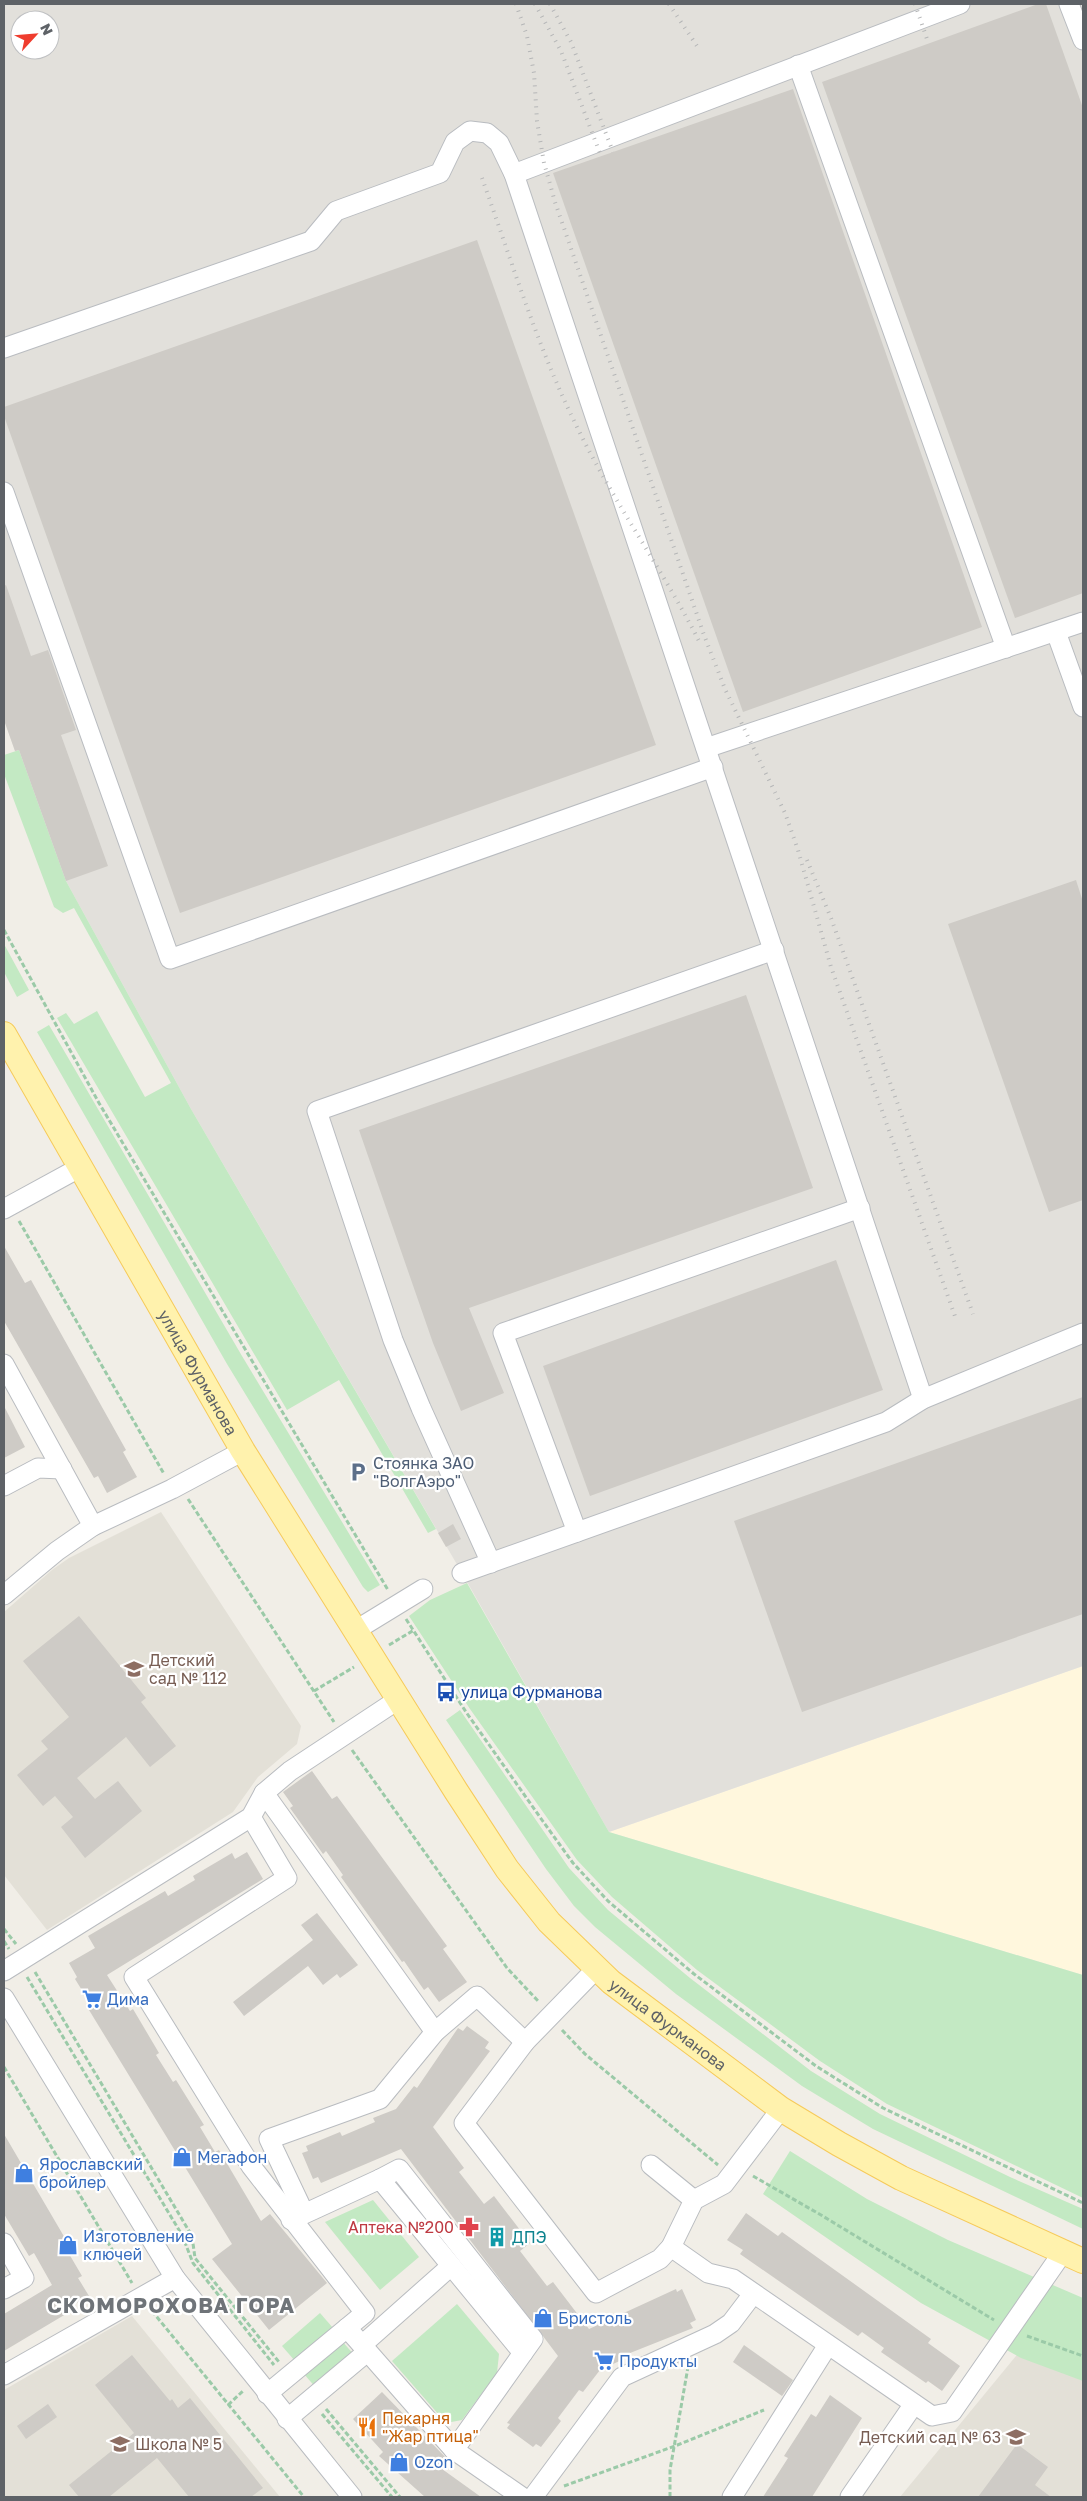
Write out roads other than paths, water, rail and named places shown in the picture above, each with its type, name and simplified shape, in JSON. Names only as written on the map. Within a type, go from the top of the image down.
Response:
[{"type":"main road","name":"улица Фурманова","points":[[4,1034],[243,1451],[456,1791],[507,1869],[549,1922],[596,1970],[646,2010],[781,2109],[901,2178],[1073,2257]]},
{"type":"street","points":[[514,174],[960,4]]},
{"type":"street","points":[[1069,4],[1083,40]]},
{"type":"street","points":[[798,65],[1006,648]]},
{"type":"street","points":[[4,348],[311,241],[336,211],[440,173],[455,142],[470,131],[487,133],[499,144],[514,174],[924,1399]]},
{"type":"street","points":[[4,492],[170,958],[713,767]]},
{"type":"street","points":[[706,748],[1083,622]]},
{"type":"street","points":[[1056,632],[1083,707]]},
{"type":"street","points":[[490,1563],[420,1408],[393,1340],[316,1111],[774,950]]},
{"type":"street","points":[[7,1207],[80,1168]]},
{"type":"street","points":[[577,1532],[503,1332],[860,1208]]},
{"type":"street","points":[[462,1573],[877,1425],[924,1399],[1083,1333]]},
{"type":"street","points":[[4,1364],[93,1526]]},
{"type":"street","points":[[4,1595],[57,1551],[93,1526],[172,1489],[243,1451]]},
{"type":"street","points":[[4,1486],[38,1468],[62,1470]]},
{"type":"street","points":[[356,1630],[423,1589]]},
{"type":"street","points":[[16,1963],[251,1817],[264,1792],[290,1771],[399,1699]]},
{"type":"street","points":[[264,1792],[435,2032]]},
{"type":"street","points":[[251,1817],[287,1878],[134,1977],[250,2166],[298,2216],[365,2312],[267,2394]]},
{"type":"street","points":[[596,1970],[524,2042],[464,2123],[596,2293],[660,2259],[671,2247],[694,2200],[724,2184],[781,2109]]},
{"type":"street","points":[[298,2216],[269,2139],[380,2099],[435,2032],[477,1996],[524,2042]]},
{"type":"street","points":[[4,1998],[175,2278],[287,2419],[352,2497]]},
{"type":"street","points":[[651,2165],[694,2200]]},
{"type":"street","points":[[298,2216],[399,2169],[533,2339],[454,2450]]},
{"type":"street","points":[[380,2179],[523,2354]]},
{"type":"street","points":[[4,2244],[24,2278],[4,2289]]},
{"type":"street","points":[[671,2247],[708,2272],[733,2279],[932,2416],[952,2412],[1010,2330],[1073,2257]]},
{"type":"street","points":[[287,2419],[312,2399],[451,2266]]},
{"type":"street","points":[[4,2375],[175,2278]]},
{"type":"street","points":[[347,2328],[454,2450],[530,2497],[622,2377],[731,2323],[753,2294]]},
{"type":"street","points":[[732,2497],[828,2345]]},
{"type":"street","points":[[850,2497],[914,2404]]},
{"type":"railway","points":[[516,4],[527,36],[534,73],[537,121],[544,163],[555,202],[704,635],[725,689],[785,813],[798,850],[831,967],[956,1319]]},
{"type":"railway","points":[[535,4],[561,51],[601,156]]},
{"type":"railway","points":[[550,4],[571,42],[613,152]]},
{"type":"railway","points":[[669,4],[699,49]]},
{"type":"railway","points":[[915,4],[927,39]]},
{"type":"railway","points":[[482,178],[550,368],[578,429],[607,483],[700,643]]},
{"type":"railway","points":[[807,860],[831,918],[973,1314]]},
{"type":"place","name":"Стоянка ЗАО \"ВолгАэро\"","points":[[358,1472]]},
{"type":"place","name":"Детский сад № 112","points":[[134,1669]]},
{"type":"place","name":"улица Фурманова","points":[[446,1692]]},
{"type":"place","name":"Дима","points":[[92,1999]]},
{"type":"place","name":"Мегафон","points":[[182,2157]]},
{"type":"place","name":"Ярославский бройлер","points":[[24,2173]]},
{"type":"place","name":"Аптека №200","points":[[469,2227]]},
{"type":"place","name":"ДПЭ","points":[[497,2237]]},
{"type":"place","name":"Изготовление ключей","points":[[68,2245]]},
{"type":"place","name":"Бристоль","points":[[543,2318]]},
{"type":"place","name":"Продукты","points":[[604,2361]]},
{"type":"place","name":"Пекарня \"Жар птица\"","points":[[367,2427]]},
{"type":"place","name":"Детский сад № 63","points":[[1016,2437]]},
{"type":"place","name":"Школа № 5","points":[[120,2444]]},
{"type":"place","name":"Ozon","points":[[399,2462]]},
{"type":"district","name":"СКОМОРОХОВА ГОРА","points":[[171,2305]]}]
